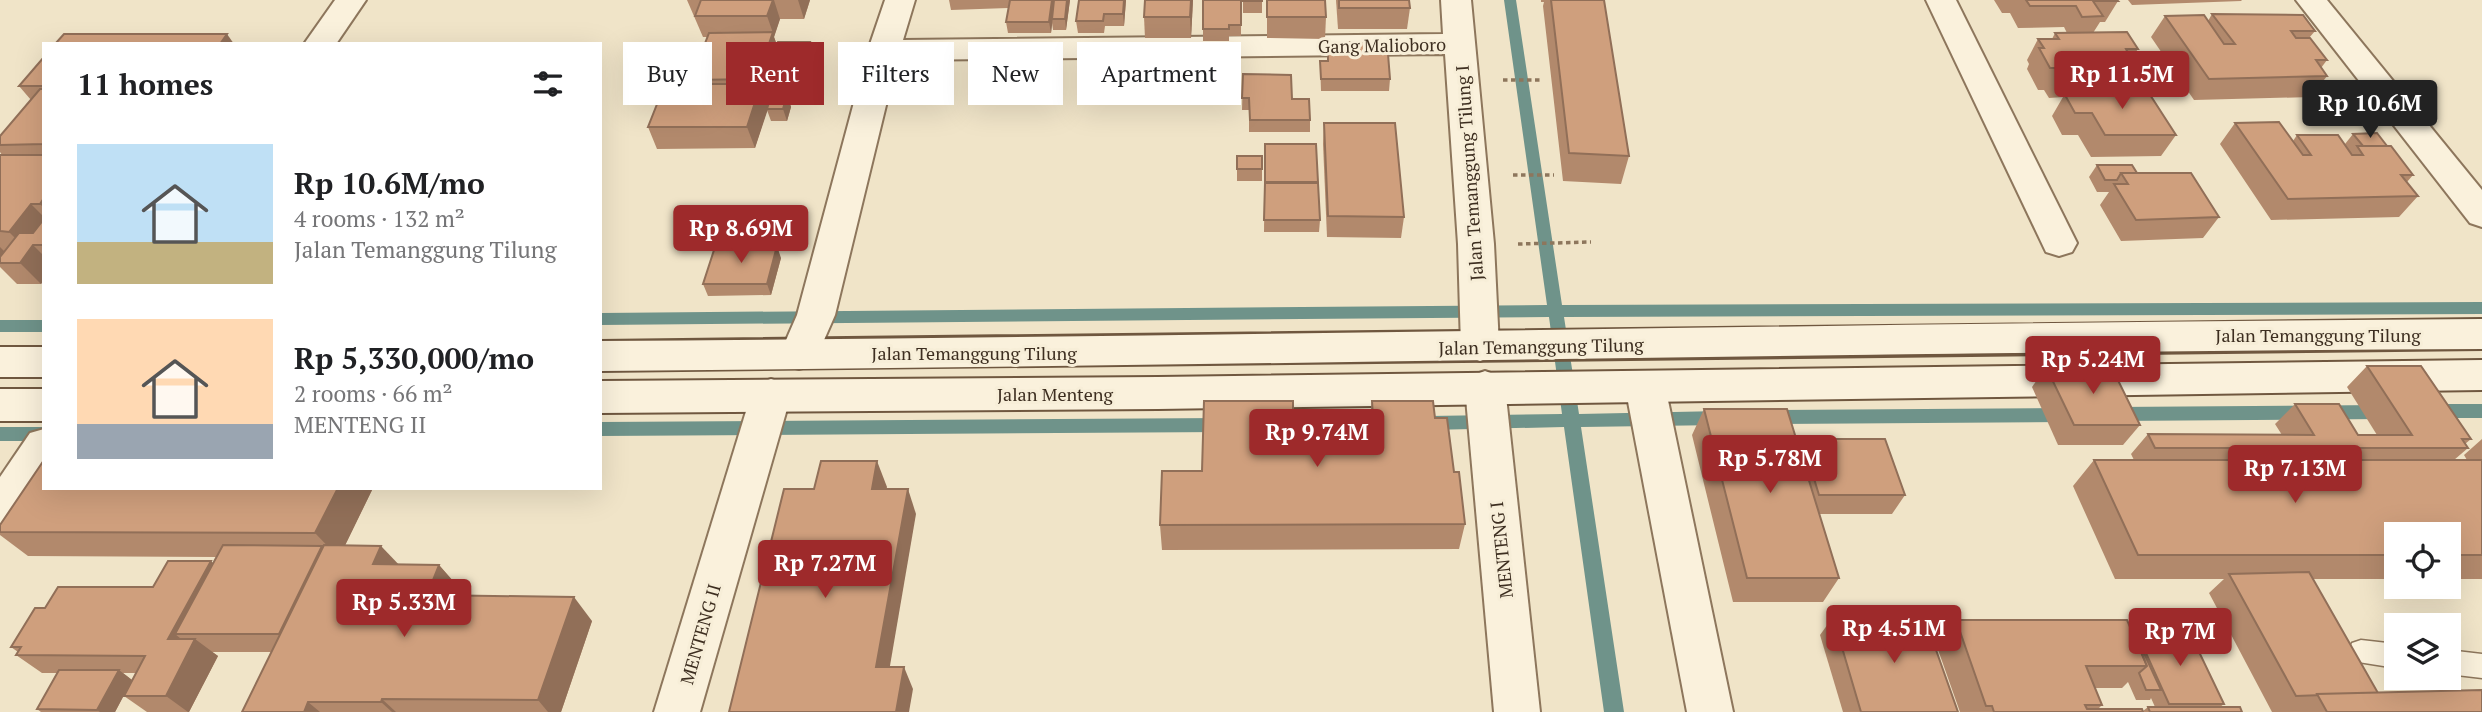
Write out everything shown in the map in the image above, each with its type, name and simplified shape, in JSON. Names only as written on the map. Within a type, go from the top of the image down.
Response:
[{"type":"street","points":[[321,42],[351,0]]},
{"type":"street","points":[[887,42],[900,0]]},
{"type":"street","name":"Jalan Temanggung Tilung I","points":[[1456,0],[1476,244],[1493,346]]},
{"type":"street","points":[[1941,0],[2059,243]]},
{"type":"street","points":[[2312,0],[2482,214]]},
{"type":"street","name":"Gang Malioboro","points":[[954,49],[1460,44]]},
{"type":"street","points":[[799,354],[816,315],[870,105]]},
{"type":"street","name":"Jalan Temanggung Tilung","points":[[602,356],[2482,334]]},
{"type":"street","points":[[1985,339],[2005,381]]},
{"type":"street","points":[[0,362],[42,362]]},
{"type":"street","points":[[1498,388],[2482,375]]},
{"type":"street","points":[[1635,386],[1710,712]]},
{"type":"street","name":"Jalan Menteng","points":[[602,397],[1498,388]]},
{"type":"street","name":"MENTENG I","points":[[1498,388],[1517,712]]},
{"type":"street","name":"MENTENG II","points":[[677,712],[771,395]]},
{"type":"street","points":[[0,405],[42,405]]},
{"type":"street","points":[[0,512],[42,448]]},
{"type":"lane","points":[[2361,652],[2384,655]]},
{"type":"lane","points":[[2461,664],[2482,666]]},
{"type":"path","points":[[1496,80],[1541,80]]},
{"type":"path","points":[[1503,175],[1554,175]]},
{"type":"path","points":[[1523,244],[1591,242]]},
{"type":"building","points":[[701,0],[773,0],[767,16],[695,16]]},
{"type":"building","points":[[1010,0],[1052,0],[1049,22],[1006,22]]},
{"type":"building","points":[[1054,0],[1067,0],[1065,19],[1052,19]]},
{"type":"building","points":[[1079,0],[1124,0],[1123,14],[1104,14],[1103,21],[1076,21]]},
{"type":"building","points":[[1145,0],[1191,0],[1190,17],[1144,17]]},
{"type":"building","points":[[1203,0],[1241,0],[1241,25],[1229,25],[1229,29],[1203,29]]},
{"type":"building","points":[[1267,0],[1325,0],[1326,17],[1267,17]]},
{"type":"building","points":[[1339,0],[1409,0],[1410,8],[1339,8]]},
{"type":"building","points":[[1551,0],[1604,0],[1629,156],[1569,153]]},
{"type":"building","points":[[2026,0],[2118,1],[2093,1],[2103,16],[2082,17],[2076,6],[2030,6]]},
{"type":"building","points":[[2212,14],[2303,15],[2315,31],[2291,31],[2296,38],[2310,38],[2327,60],[2316,60],[2327,76],[2209,79],[2165,16],[2204,15],[2224,44],[2235,44]]},
{"type":"building","points":[[773,32],[770,42],[726,42],[726,79],[712,80],[712,42],[706,42],[709,33]]},
{"type":"building","points":[[2127,32],[2138,49],[2126,49],[2140,75],[2061,76],[2056,68],[2050,68],[2039,48],[2044,48],[2038,39],[2059,39],[2055,33]]},
{"type":"building","points":[[64,34],[227,34],[221,42],[57,42]]},
{"type":"building","points":[[1349,42],[1372,42],[1372,54],[1388,54],[1390,79],[1321,79],[1320,61],[1328,61],[1328,54],[1349,54]]},
{"type":"building","points":[[42,59],[42,86],[19,86]]},
{"type":"building","points":[[1243,74],[1291,75],[1292,99],[1309,99],[1310,120],[1250,120],[1249,98],[1242,98]]},
{"type":"building","points":[[712,84],[726,84],[726,105],[754,105],[747,127],[648,127],[657,105],[712,105]]},
{"type":"building","points":[[2145,87],[2176,135],[2105,135],[2092,113],[2075,113],[2065,95],[2081,95],[2077,88]]},
{"type":"building","points":[[42,89],[42,144],[0,145],[0,136]]},
{"type":"building","points":[[768,105],[784,105],[783,109],[767,109]]},
{"type":"building","points":[[2279,122],[2303,155],[2311,155],[2297,135],[2338,135],[2352,155],[2363,155],[2357,146],[2391,146],[2413,175],[2401,175],[2418,196],[2288,199],[2235,123]]},
{"type":"building","points":[[1324,123],[1395,123],[1404,217],[1328,216]]},
{"type":"building","points":[[2377,133],[2387,146],[2363,146],[2353,134]]},
{"type":"building","points":[[1265,144],[1316,144],[1318,182],[1265,182]]},
{"type":"building","points":[[0,155],[42,155],[42,201],[40,204],[31,204],[9,232],[0,231]]},
{"type":"building","points":[[1237,156],[1262,156],[1262,169],[1237,169]]},
{"type":"building","points":[[2097,165],[2132,165],[2137,173],[2121,173],[2117,180],[2105,180]]},
{"type":"building","points":[[2121,173],[2191,173],[2219,217],[2136,220],[2114,184],[2128,184]]},
{"type":"building","points":[[1265,183],[1318,183],[1320,220],[1264,220]]},
{"type":"building","points":[[42,222],[42,245],[33,245],[20,263],[0,263],[0,257],[19,233],[33,233]]},
{"type":"building","points":[[777,246],[767,284],[703,284],[715,247]]},
{"type":"building","points":[[2367,366],[2421,366],[2471,439],[2462,439],[2468,448],[2155,448],[2148,434],[2314,435],[2295,404],[2339,404],[2358,435],[2412,435]]},
{"type":"building","points":[[2046,367],[2112,368],[2140,425],[2074,425]]},
{"type":"building","points":[[1204,401],[1293,401],[1293,418],[1373,418],[1372,401],[1433,401],[1435,418],[1447,418],[1454,472],[1459,472],[1465,524],[1160,525],[1162,471],[1202,471]]},
{"type":"building","points":[[1704,409],[1787,409],[1839,578],[1747,578]]},
{"type":"building","points":[[1802,439],[1885,439],[1905,495],[1819,495]]},
{"type":"building","points":[[2094,460],[2482,460],[2482,555],[2461,555],[2461,522],[2384,522],[2384,555],[2138,555]]},
{"type":"building","points":[[821,461],[877,461],[872,489],[908,489],[876,667],[904,667],[896,712],[729,712],[784,489],[814,489]]},
{"type":"building","points":[[42,463],[42,490],[337,490],[315,533],[0,532],[0,525]]},
{"type":"building","points":[[223,545],[322,546],[279,634],[175,634]]},
{"type":"building","points":[[324,545],[381,546],[373,564],[439,565],[427,595],[574,597],[538,700],[382,699],[381,702],[308,702],[304,712],[242,712]]},
{"type":"building","points":[[168,561],[211,561],[168,639],[195,639],[166,696],[124,696],[145,656],[16,655],[21,647],[11,647],[35,608],[45,608],[58,587],[153,587]]},
{"type":"building","points":[[2309,572],[2378,693],[2296,696],[2229,574]]},
{"type":"building","points":[[1924,616],[1958,712],[1861,712],[1833,617]]},
{"type":"building","points":[[1956,620],[2127,620],[2147,666],[2086,666],[2102,705],[2085,705],[2087,709],[2142,709],[2143,712],[1994,712],[1992,706],[1986,706]]},
{"type":"building","points":[[2136,631],[2189,631],[2224,704],[2169,704]]},
{"type":"building","points":[[2140,649],[2161,690],[2146,690],[2139,673],[2147,666]]},
{"type":"building","points":[[59,670],[119,670],[97,710],[37,709]]},
{"type":"building","points":[[2482,690],[2482,712],[2327,712],[2317,694]]},
{"type":"building","points":[[2148,707],[2240,707],[2242,712],[2150,712]]},
{"type":"waterway","points":[[1510,0],[1555,311]]},
{"type":"waterway","points":[[1555,311],[2482,308]]},
{"type":"waterway","points":[[602,319],[1555,311]]},
{"type":"waterway","points":[[1555,311],[1571,421]]},
{"type":"waterway","points":[[0,326],[42,326]]},
{"type":"waterway","points":[[2433,411],[2482,411]]},
{"type":"waterway","points":[[2115,414],[2383,412]]},
{"type":"waterway","points":[[1768,417],[2064,415]]},
{"type":"waterway","points":[[1571,421],[1721,418]]},
{"type":"waterway","points":[[1429,423],[1571,421]]},
{"type":"waterway","points":[[1571,421],[1614,712]]},
{"type":"waterway","points":[[602,429],[1224,425]]},
{"type":"waterway","points":[[0,434],[42,434]]}]
